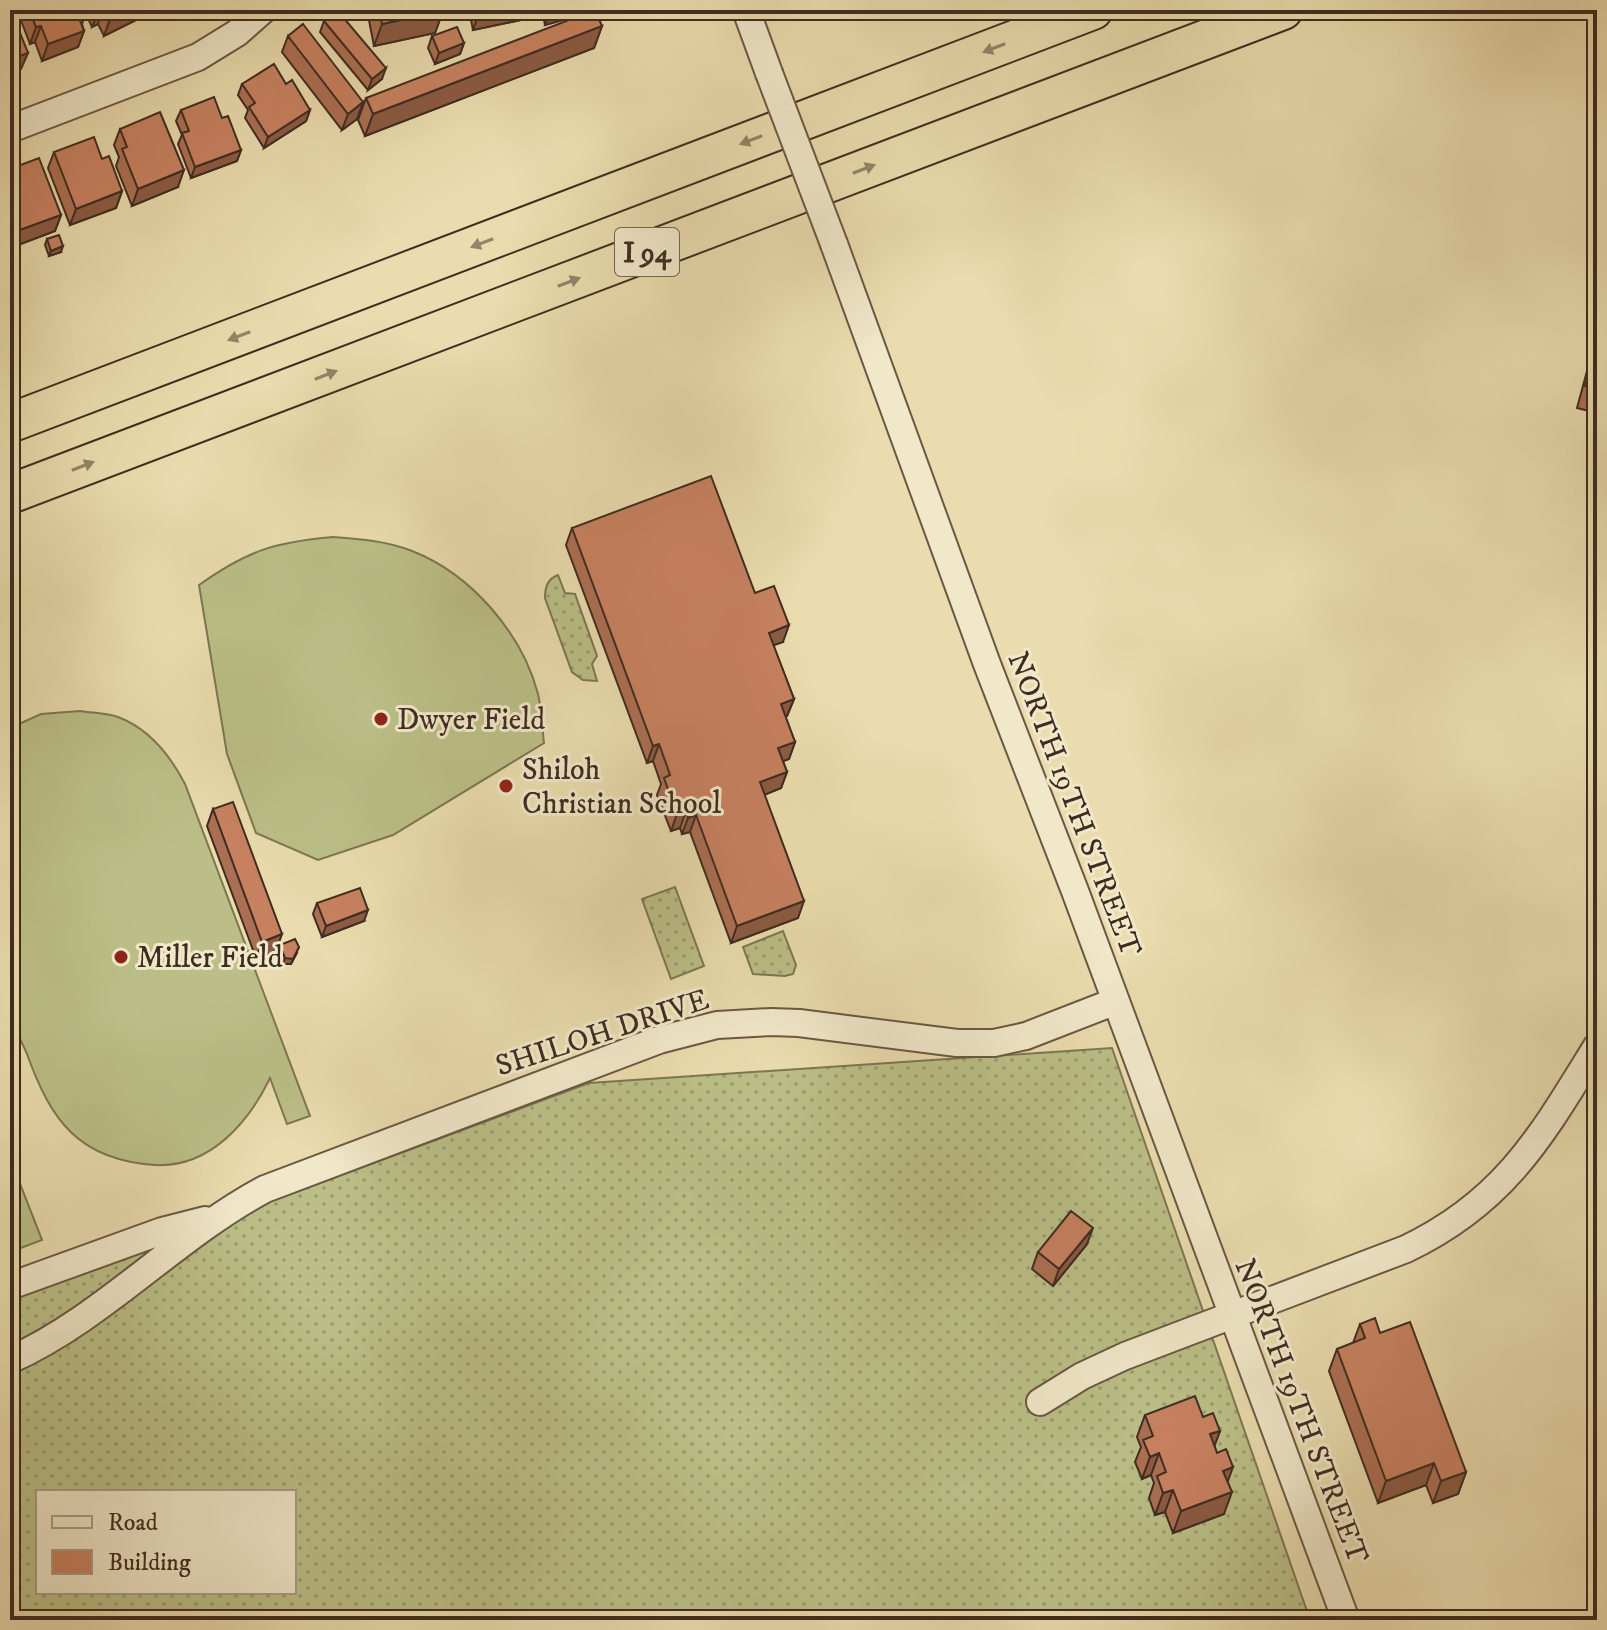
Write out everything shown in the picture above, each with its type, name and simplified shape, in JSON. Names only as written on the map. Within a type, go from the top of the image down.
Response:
[{"type":"highway","name":"I 94","points":[[10,423],[1093,10]]},
{"type":"highway","name":"I 94","points":[[10,494],[1283,10]]},
{"type":"street","points":[[10,129],[198,57],[237,33],[263,10]]},
{"type":"street","name":"NORTH 19TH STREET","points":[[746,10],[987,664],[1346,1620]]},
{"type":"street","name":"SHILOH DRIVE","points":[[10,1360],[54,1337],[220,1216],[281,1182],[688,1031],[744,1021],[785,1022],[957,1043],[994,1043],[1026,1036],[1116,1001]]},
{"type":"street","points":[[1040,1402],[1104,1365],[1406,1249],[1463,1217],[1517,1168],[1597,1046]]},
{"type":"street","name":"SHILOH DRIVE","points":[[10,1286],[162,1231],[220,1216]]},
{"type":"green space","name":"Dwyer Field","points":[[333,537],[383,543],[412,551],[434,561],[474,590],[507,628],[520,649],[539,700],[544,743],[393,835],[318,860],[256,833],[227,754],[199,585],[262,550]]},
{"type":"green space","points":[[558,575],[565,593],[575,594],[597,656],[592,664],[597,681],[583,680],[572,672],[545,598],[547,584]]},
{"type":"green space","points":[[80,711],[114,716],[140,728],[166,753],[179,773],[310,1116],[287,1124],[270,1078],[251,1111],[225,1139],[193,1159],[155,1165],[129,1162],[87,1145],[72,1133],[46,1099],[15,1026],[9,999],[10,728],[41,714]]},
{"type":"green space","points":[[675,887],[704,966],[671,979],[642,899]]},
{"type":"green space","points":[[783,931],[796,965],[793,974],[753,974],[743,947]]},
{"type":"green space","points":[[1112,1048],[1310,1620],[10,1620],[10,1298],[589,1083]]},
{"type":"green space","points":[[10,1158],[42,1240],[10,1252]]},
{"type":"building","points":[[10,10],[28,53],[10,59]]},
{"type":"building","points":[[29,10],[83,10],[85,16],[79,18],[84,31],[48,44],[41,26],[36,27]]},
{"type":"building","points":[[106,10],[129,10],[110,19]]},
{"type":"building","points":[[337,10],[386,68],[372,79],[324,21]]},
{"type":"building","points":[[379,10],[443,10],[443,11],[382,24]]},
{"type":"building","points":[[595,10],[602,26],[373,114],[366,98]]},
{"type":"building","points":[[303,24],[363,102],[348,114],[288,36]]},
{"type":"building","points":[[457,27],[464,43],[439,53],[432,36]]},
{"type":"building","points":[[274,64],[286,84],[292,80],[310,110],[268,137],[249,107],[255,103],[242,84]]},
{"type":"building","points":[[214,97],[222,118],[228,116],[241,150],[195,167],[182,133],[189,131],[181,110]]},
{"type":"building","points":[[160,112],[184,170],[138,189],[122,149],[127,147],[120,129]]},
{"type":"building","points":[[94,137],[102,159],[109,156],[122,191],[76,209],[54,152]]},
{"type":"building","points":[[39,158],[61,215],[14,232],[10,222],[10,169]]},
{"type":"building","points":[[59,235],[63,246],[51,251],[47,239]]},
{"type":"building","points":[[1597,342],[1597,389],[1585,386]]},
{"type":"building","points":[[711,476],[755,593],[774,586],[789,625],[769,633],[794,699],[781,704],[795,742],[778,748],[787,772],[760,782],[804,901],[737,926],[696,815],[688,818],[686,811],[677,814],[664,778],[670,775],[659,744],[653,746],[572,528]]},
{"type":"building","points":[[233,802],[282,934],[262,942],[213,809]]},
{"type":"building","points":[[360,888],[368,910],[326,926],[317,903]]},
{"type":"building","points":[[295,939],[299,947],[293,959],[285,958],[280,945]]},
{"type":"building","points":[[1071,1211],[1093,1228],[1059,1269],[1038,1252]]},
{"type":"building","points":[[1375,1318],[1380,1333],[1410,1322],[1466,1472],[1441,1481],[1434,1463],[1386,1481],[1337,1349],[1365,1338],[1360,1324]]},
{"type":"building","points":[[1195,1396],[1203,1417],[1213,1413],[1220,1431],[1210,1434],[1217,1453],[1226,1449],[1233,1467],[1223,1471],[1232,1492],[1181,1511],[1173,1490],[1163,1493],[1157,1476],[1166,1472],[1159,1453],[1150,1457],[1143,1440],[1153,1436],[1145,1415]]},
{"type":"place","name":"Dwyer Field","points":[[381,719]]},
{"type":"place","name":"Shiloh Christian School","points":[[506,786]]},
{"type":"place","name":"Miller Field","points":[[121,957]]}]
